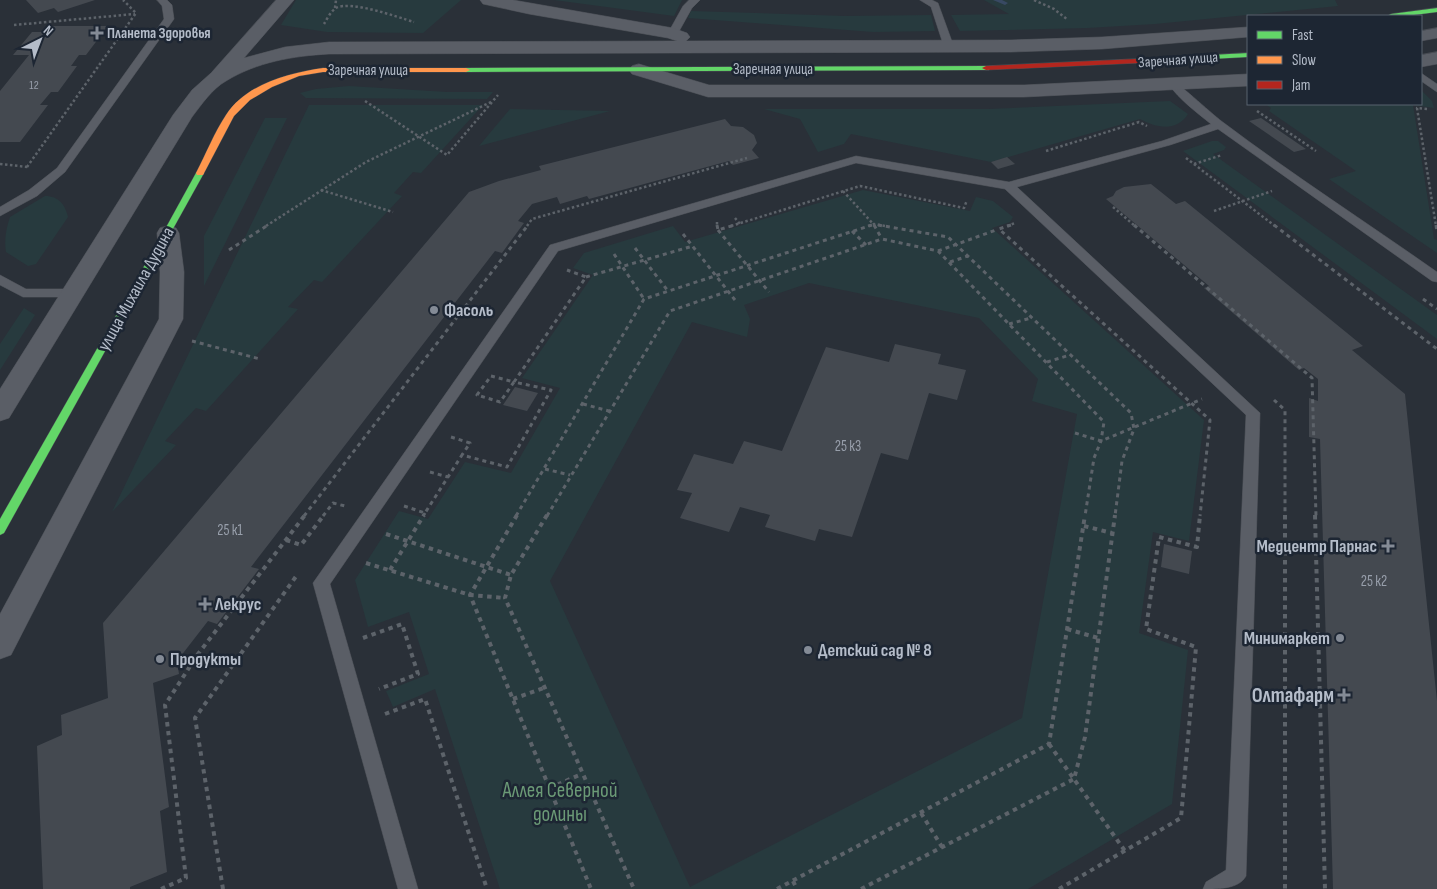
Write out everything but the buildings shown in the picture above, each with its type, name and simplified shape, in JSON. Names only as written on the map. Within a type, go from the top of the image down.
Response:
[{"type":"street","points":[[0,411],[183,115],[199,94],[218,77],[272,8],[285,0]]},
{"type":"street","name":"Заречная улица","points":[[489,0],[529,9],[673,33],[708,48]]},
{"type":"street","points":[[1399,15],[1437,10]]},
{"type":"street","name":"Заречная улица","points":[[218,77],[248,62],[268,56],[297,50],[329,48],[950,47],[1102,43],[1247,32]]},
{"type":"street","points":[[1422,36],[1437,33]]},
{"type":"street","name":"Заречная улица","points":[[297,74],[323,70],[1019,68],[1247,55]]},
{"type":"street","points":[[1422,61],[1437,58]]},
{"type":"street","points":[[639,70],[708,91],[944,92],[1174,85],[1247,80]]},
{"type":"street","name":"улица Михаила Дудина","points":[[0,530],[168,233],[230,115],[247,98],[269,85],[297,74]]},
{"type":"street","points":[[0,645],[171,319],[172,272],[168,233]]},
{"type":"lane","points":[[0,212],[33,193],[61,170],[170,18],[167,6],[162,0]]},
{"type":"lane","points":[[673,33],[688,6],[695,0]]},
{"type":"lane","points":[[925,0],[935,5],[950,47]]},
{"type":"lane","points":[[1422,77],[1437,89]]},
{"type":"lane","points":[[1174,85],[1184,96],[1219,125],[1437,278]]},
{"type":"lane","points":[[408,889],[321,584],[554,248],[856,159],[1009,186],[1166,143],[1219,125]]},
{"type":"lane","points":[[1009,186],[1253,413],[1236,876],[1213,889]]},
{"type":"lane","points":[[0,279],[23,293],[72,293]]},
{"type":"path","points":[[123,0],[136,14]]},
{"type":"path","points":[[335,8],[336,0]]},
{"type":"path","points":[[1034,0],[1054,8],[1075,26]]},
{"type":"path","points":[[14,25],[136,14]]},
{"type":"path","points":[[20,174],[136,14]]},
{"type":"path","points":[[365,101],[447,154],[501,90]]},
{"type":"path","points":[[229,250],[366,162],[491,102]]},
{"type":"path","points":[[1427,109],[1417,108],[1437,232]]},
{"type":"path","points":[[1257,111],[1316,151]]},
{"type":"path","points":[[1042,152],[1139,122],[1154,129]]},
{"type":"path","points":[[1166,143],[1437,349]]},
{"type":"path","points":[[1194,164],[1226,153]]},
{"type":"path","points":[[822,169],[874,224],[882,239]]},
{"type":"path","points":[[740,224],[860,186],[964,208],[971,192]]},
{"type":"path","points":[[321,190],[393,212]]},
{"type":"path","points":[[1214,210],[1272,192]]},
{"type":"path","points":[[1113,208],[1312,378],[1325,889]]},
{"type":"path","points":[[1018,216],[1016,223],[999,229],[1210,420],[1197,547],[1159,537],[1146,629],[1196,646],[1181,818],[1059,889]]},
{"type":"path","points":[[470,595],[644,299],[874,224],[948,237],[1131,413],[1134,429],[1122,460],[1085,738],[1074,779],[861,889]]},
{"type":"path","points":[[681,230],[735,300]]},
{"type":"path","points":[[718,230],[769,292]]},
{"type":"path","points":[[938,251],[996,230]]},
{"type":"path","points":[[852,231],[866,245]]},
{"type":"path","points":[[634,889],[506,598],[511,575],[670,311],[882,239],[938,251],[1104,422],[1101,441],[1094,458],[1049,744],[1125,851]]},
{"type":"path","points":[[632,245],[668,291]]},
{"type":"path","points":[[570,264],[565,270],[586,277],[693,246]]},
{"type":"path","points":[[612,251],[644,299]]},
{"type":"path","points":[[950,262],[968,256]]},
{"type":"path","points":[[390,570],[462,455],[508,467],[551,390],[514,382],[491,376],[478,395],[500,402],[514,382],[586,277]]},
{"type":"path","points":[[1010,324],[1032,317]]},
{"type":"path","points":[[184,339],[260,359]]},
{"type":"path","points":[[1047,362],[1070,355]]},
{"type":"path","points":[[1075,433],[1101,441],[1134,429],[1227,388]]},
{"type":"path","points":[[1271,397],[1285,410],[1285,889]]},
{"type":"path","points":[[582,404],[609,411]]},
{"type":"path","points":[[545,469],[570,475]]},
{"type":"path","points":[[286,540],[302,545],[333,503],[346,506]]},
{"type":"path","points":[[396,504],[425,513]]},
{"type":"path","points":[[1084,526],[1112,533]]},
{"type":"path","points":[[378,531],[511,575]]},
{"type":"path","points":[[359,561],[470,595],[506,598]]},
{"type":"path","points":[[470,595],[591,889]]},
{"type":"path","points":[[359,629],[362,638],[402,624],[418,674],[377,690],[380,698]]},
{"type":"path","points":[[1067,629],[1098,638]]},
{"type":"path","points":[[513,699],[544,688]]},
{"type":"path","points":[[383,706],[386,715],[425,699],[487,889]]},
{"type":"path","points":[[778,889],[1049,744]]},
{"type":"path","points":[[549,788],[582,774]]},
{"type":"path","points":[[921,813],[942,847]]},
{"type":"path","points":[[793,881],[797,889]]},
{"type":"green space","points":[[296,0],[461,0],[423,33],[327,32],[281,25]]},
{"type":"green space","points":[[554,0],[682,0],[674,16]]},
{"type":"green space","points":[[984,0],[1335,0],[1338,6],[1155,24],[1087,28],[960,31],[951,15],[1009,14]]},
{"type":"green space","points":[[691,11],[845,16],[931,15],[935,31],[873,32],[688,18]]},
{"type":"green space","points":[[349,86],[447,92],[493,92],[487,99],[306,98],[300,93],[316,89]]},
{"type":"green space","points":[[1422,91],[1432,101],[1434,108],[1413,105],[1422,105]]},
{"type":"green space","points":[[1170,101],[1188,114],[1178,124],[1166,127],[1153,125],[1140,119],[991,162],[851,134],[844,144],[818,152],[800,119],[764,109],[989,109]]},
{"type":"green space","points":[[309,105],[483,105],[421,173],[413,172],[394,193],[402,196],[322,282],[314,280],[288,307],[298,309],[206,411],[196,408],[165,441],[176,445],[112,512]]},
{"type":"green space","points":[[1266,105],[1413,105],[1434,239],[1437,240],[1437,253],[1329,179],[1356,171],[1269,111],[1271,108]]},
{"type":"green space","points":[[510,109],[610,111],[479,146]]},
{"type":"green space","points":[[265,118],[287,118],[204,286],[204,236]]},
{"type":"green space","points":[[1212,141],[1218,141],[1226,147],[1224,150],[1213,154],[1437,315],[1437,339],[1183,151]]},
{"type":"green space","name":"Аллея Северной долины","points":[[863,190],[970,211],[976,197],[993,201],[1013,217],[1010,222],[992,228],[1204,420],[1189,541],[1153,532],[1139,633],[1188,650],[1172,804],[1028,889],[500,889],[435,689],[393,707],[386,691],[429,674],[409,612],[368,627],[355,580],[399,511],[428,519],[465,462],[511,473],[560,388],[522,378],[593,275],[573,268],[584,253],[673,226],[685,242]],"holes":[[[809,283],[979,318],[1038,379],[1032,401],[1077,414],[1022,718],[690,887],[550,581],[692,322],[747,337],[750,319],[744,305]]]},
{"type":"green space","points":[[45,196],[58,199],[68,217],[36,264],[28,266],[6,252],[7,226],[10,217]]},
{"type":"green space","points":[[24,308],[35,315],[0,370],[0,344]]},
{"type":"waterway","points":[[996,0],[1005,3]]},
{"type":"traffic: fast","points":[[1399,15],[1437,10]]},
{"type":"traffic: fast","points":[[1136,61],[1247,55]]},
{"type":"traffic: fast","points":[[466,70],[986,68]]},
{"type":"traffic: fast","points":[[0,530],[200,173]]},
{"type":"traffic: slow","points":[[200,173],[230,115],[247,98],[269,85],[297,74],[323,70],[466,70]]},
{"type":"traffic: jam","points":[[986,68],[1136,61]]},
{"type":"place","name":"Планета Здоровья","points":[[97,33]]},
{"type":"place","name":"Фасоль","points":[[434,310]]},
{"type":"place","name":"Медцентр Парнас","points":[[1388,546]]},
{"type":"place","name":"Лекрус","points":[[205,604]]},
{"type":"place","name":"Минимаркет","points":[[1340,638]]},
{"type":"place","name":"Детский сад № 8","points":[[808,650]]},
{"type":"place","name":"Продукты","points":[[160,659]]},
{"type":"place","name":"Олтафарм","points":[[1344,695]]}]
